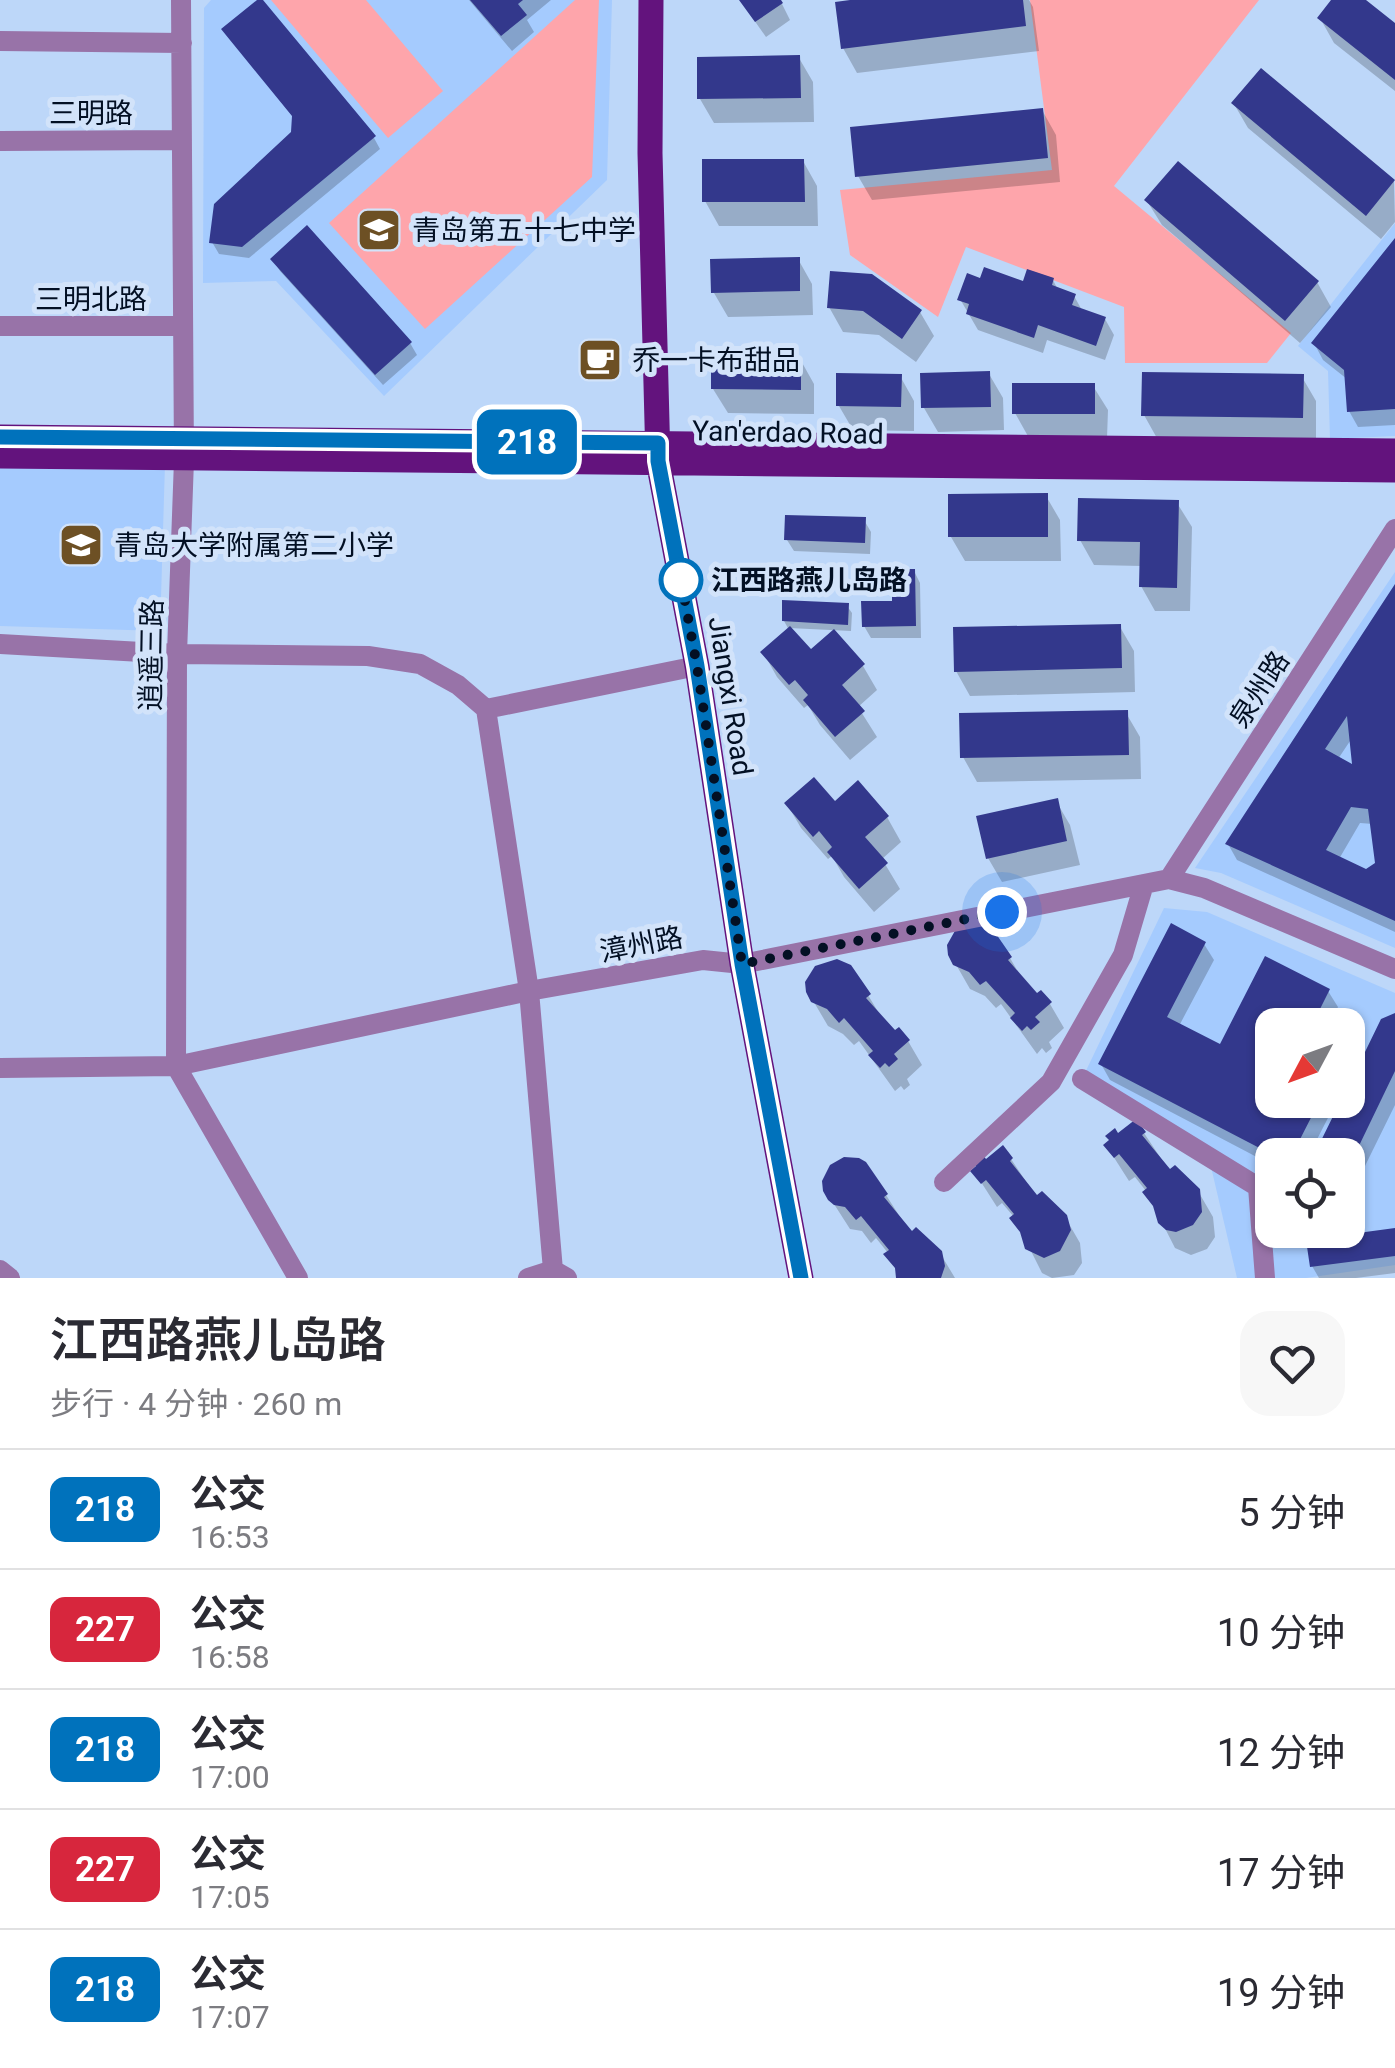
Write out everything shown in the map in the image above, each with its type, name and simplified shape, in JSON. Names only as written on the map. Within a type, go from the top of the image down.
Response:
[{"type":"main road","name":"Jiangxi Road","points":[[651,0],[650,153],[658,452],[697,666],[742,964],[801,1278]]},
{"type":"main road","name":"Yan'erdao Road","points":[[0,437],[184,450]]},
{"type":"main road","name":"Yan'erdao Road","points":[[0,456],[184,450],[1395,451]]},
{"type":"main road","name":"Yan'erdao Road","points":[[658,452],[1395,470]]},
{"type":"street","name":"逍遥三路","points":[[176,1066],[177,654],[184,450],[182,0]]},
{"type":"street","points":[[0,41],[182,44]]},
{"type":"street","name":"三明路","points":[[0,141],[182,140]]},
{"type":"street","name":"三明北路","points":[[0,326],[182,326]]},
{"type":"street","name":"泉州路","points":[[1169,879],[1395,529]]},
{"type":"street","points":[[0,644],[177,654],[368,656],[420,664],[458,685],[486,709],[529,991],[560,1274],[528,1278]]},
{"type":"street","points":[[486,709],[697,666]]},
{"type":"street","name":"漳州路","points":[[0,1068],[176,1066],[529,991],[703,960],[742,964],[1169,879],[1204,888],[1395,969]]},
{"type":"street","points":[[944,1182],[1051,1082],[1122,955],[1144,884]]},
{"type":"street","points":[[176,1066],[298,1278]]},
{"type":"street","points":[[1082,1079],[1258,1186],[1265,1278]]},
{"type":"street","points":[[0,1270],[10,1278]]},
{"type":"shaded area","name":"青岛第五十七中学","points":[[211,0],[612,0],[607,180],[384,396],[276,281],[203,283],[204,8]]},
{"type":"shaded area","points":[[271,0],[366,0],[443,91],[388,138]]},
{"type":"shaded area","points":[[575,0],[599,0],[592,177],[425,329],[329,223]]},
{"type":"shaded area","points":[[1030,0],[1259,0],[1114,186],[1291,333],[1267,363],[1125,363],[1124,307],[966,247],[938,317],[850,255],[840,190],[1052,170]]},
{"type":"shaded area","points":[[1395,223],[1395,436],[1330,439],[1328,371],[1298,346]]},
{"type":"shaded area","name":"青岛大学附属第二小学","points":[[0,463],[165,464],[160,631],[0,626]]},
{"type":"shaded area","points":[[1395,572],[1395,948],[1221,873],[1195,868]]},
{"type":"shaded area","points":[[1164,908],[1207,912],[1395,993],[1395,1265],[1306,1278],[1237,1278],[1208,1154],[1082,1079]]},
{"type":"building","points":[[257,0],[263,0],[376,136],[242,247],[209,243],[214,204],[291,132],[292,116],[221,29]]},
{"type":"building","points":[[470,0],[523,0],[518,4],[527,15],[501,36]]},
{"type":"building","points":[[739,0],[781,0],[783,3],[755,22]]},
{"type":"building","points":[[1023,0],[1026,26],[841,49],[835,2]]},
{"type":"building","points":[[1331,0],[1366,0],[1395,23],[1395,80],[1317,18]]},
{"type":"building","points":[[800,55],[801,98],[697,99],[697,57]]},
{"type":"building","points":[[1261,68],[1395,180],[1366,216],[1231,103]]},
{"type":"building","points":[[1043,108],[1048,158],[855,177],[850,127]]},
{"type":"building","points":[[702,159],[804,159],[805,202],[702,202]]},
{"type":"building","points":[[1178,161],[1319,281],[1285,321],[1144,200]]},
{"type":"building","points":[[307,225],[412,342],[375,375],[270,259]]},
{"type":"building","points":[[1395,238],[1395,409],[1347,412],[1344,370],[1311,343]]},
{"type":"building","points":[[800,257],[800,291],[711,293],[710,259]]},
{"type":"building","points":[[984,267],[1023,281],[1027,269],[1054,278],[1052,285],[1076,294],[1072,305],[1106,317],[1096,346],[1038,325],[1034,338],[966,314],[969,304],[957,300],[967,273],[980,278]]},
{"type":"building","points":[[830,271],[872,274],[922,310],[902,339],[863,311],[827,308]]},
{"type":"building","points":[[711,356],[801,356],[801,390],[711,389]]},
{"type":"building","points":[[990,371],[991,407],[921,408],[920,373]]},
{"type":"building","points":[[1142,372],[1304,374],[1303,418],[1141,416]]},
{"type":"building","points":[[836,373],[902,374],[901,407],[836,406]]},
{"type":"building","points":[[1012,383],[1095,383],[1095,414],[1012,414]]},
{"type":"building","points":[[1048,493],[1048,537],[948,537],[948,494]]},
{"type":"building","points":[[1078,498],[1179,500],[1177,588],[1139,587],[1140,542],[1077,541]]},
{"type":"building","points":[[785,515],[866,517],[865,543],[784,540]]},
{"type":"building","points":[[892,569],[915,569],[916,626],[862,627],[861,601],[892,601]]},
{"type":"building","points":[[1395,584],[1395,921],[1225,844]],"holes":[[[1347,716],[1352,764],[1325,749]],[[1351,807],[1368,809],[1375,863],[1366,869],[1326,850]]]},
{"type":"building","points":[[782,600],[849,603],[848,625],[782,621]]},
{"type":"building","points":[[1121,624],[1122,668],[954,672],[953,627]]},
{"type":"building","points":[[790,626],[811,649],[834,629],[865,664],[842,685],[865,711],[835,737],[803,700],[808,695],[795,680],[789,685],[760,652]]},
{"type":"building","points":[[1128,710],[1129,755],[960,758],[959,713]]},
{"type":"building","points":[[814,777],[835,801],[858,780],[889,816],[865,837],[888,863],[859,889],[827,852],[832,847],[819,831],[813,837],[784,803]]},
{"type":"building","points":[[1058,798],[1067,841],[986,859],[976,816]]},
{"type":"building","points":[[985,923],[1012,957],[1008,960],[1037,993],[1041,990],[1052,1002],[1035,1017],[1040,1022],[1031,1030],[1027,1026],[1022,1031],[1010,1018],[1015,1013],[986,981],[980,985],[969,972],[953,965],[948,955],[947,945],[956,929]]},
{"type":"building","points":[[1171,923],[1206,942],[1167,1017],[1220,1044],[1265,956],[1330,989],[1320,1008],[1255,1008],[1255,1118],[1311,1118],[1301,1138],[1255,1138],[1255,1146],[1098,1064]]},
{"type":"building","points":[[837,959],[851,965],[871,994],[866,998],[895,1030],[899,1027],[910,1040],[894,1054],[898,1059],[889,1067],[885,1063],[880,1068],[868,1055],[873,1051],[844,1018],[839,1023],[827,1009],[811,1002],[806,992],[805,982],[815,966]]},
{"type":"building","points":[[1395,1013],[1395,1071],[1363,1138],[1322,1138],[1332,1118],[1365,1118],[1365,1052],[1381,1019]]},
{"type":"building","points":[[1136,1119],[1146,1132],[1142,1135],[1170,1169],[1175,1165],[1200,1189],[1202,1212],[1193,1225],[1176,1232],[1158,1223],[1153,1206],[1142,1192],[1147,1188],[1119,1154],[1114,1158],[1103,1145],[1109,1140],[1105,1136],[1115,1128],[1118,1133]]},
{"type":"building","points":[[1003,1145],[1013,1158],[1010,1161],[1037,1195],[1042,1191],[1067,1215],[1071,1230],[1060,1251],[1044,1258],[1025,1249],[1020,1232],[1009,1218],[1014,1214],[986,1180],[981,1184],[970,1171],[982,1154],[986,1159]]},
{"type":"building","points":[[844,1157],[866,1162],[888,1194],[884,1197],[912,1231],[916,1227],[942,1251],[945,1266],[941,1278],[896,1278],[895,1268],[883,1254],[889,1250],[861,1216],[856,1220],[845,1207],[828,1200],[822,1181],[830,1165]]},
{"type":"building","points":[[1395,1228],[1395,1256],[1310,1267],[1307,1248],[1365,1248],[1365,1232]]},
{"type":"bus line","name":"218","points":[[0,437],[658,443],[658,461],[697,666],[742,964],[801,1278]]},
{"type":"place","name":"青岛第五十七中学","points":[[379,230]]},
{"type":"place","name":"乔一卡布甜品","points":[[600,360]]},
{"type":"place","name":"青岛大学附属第二小学","points":[[81,545]]},
{"type":"place","name":"江西路燕儿岛路","points":[[681,580]]},
{"type":"route","points":[[681,580],[678,564],[742,964],[1002,912]]}]
